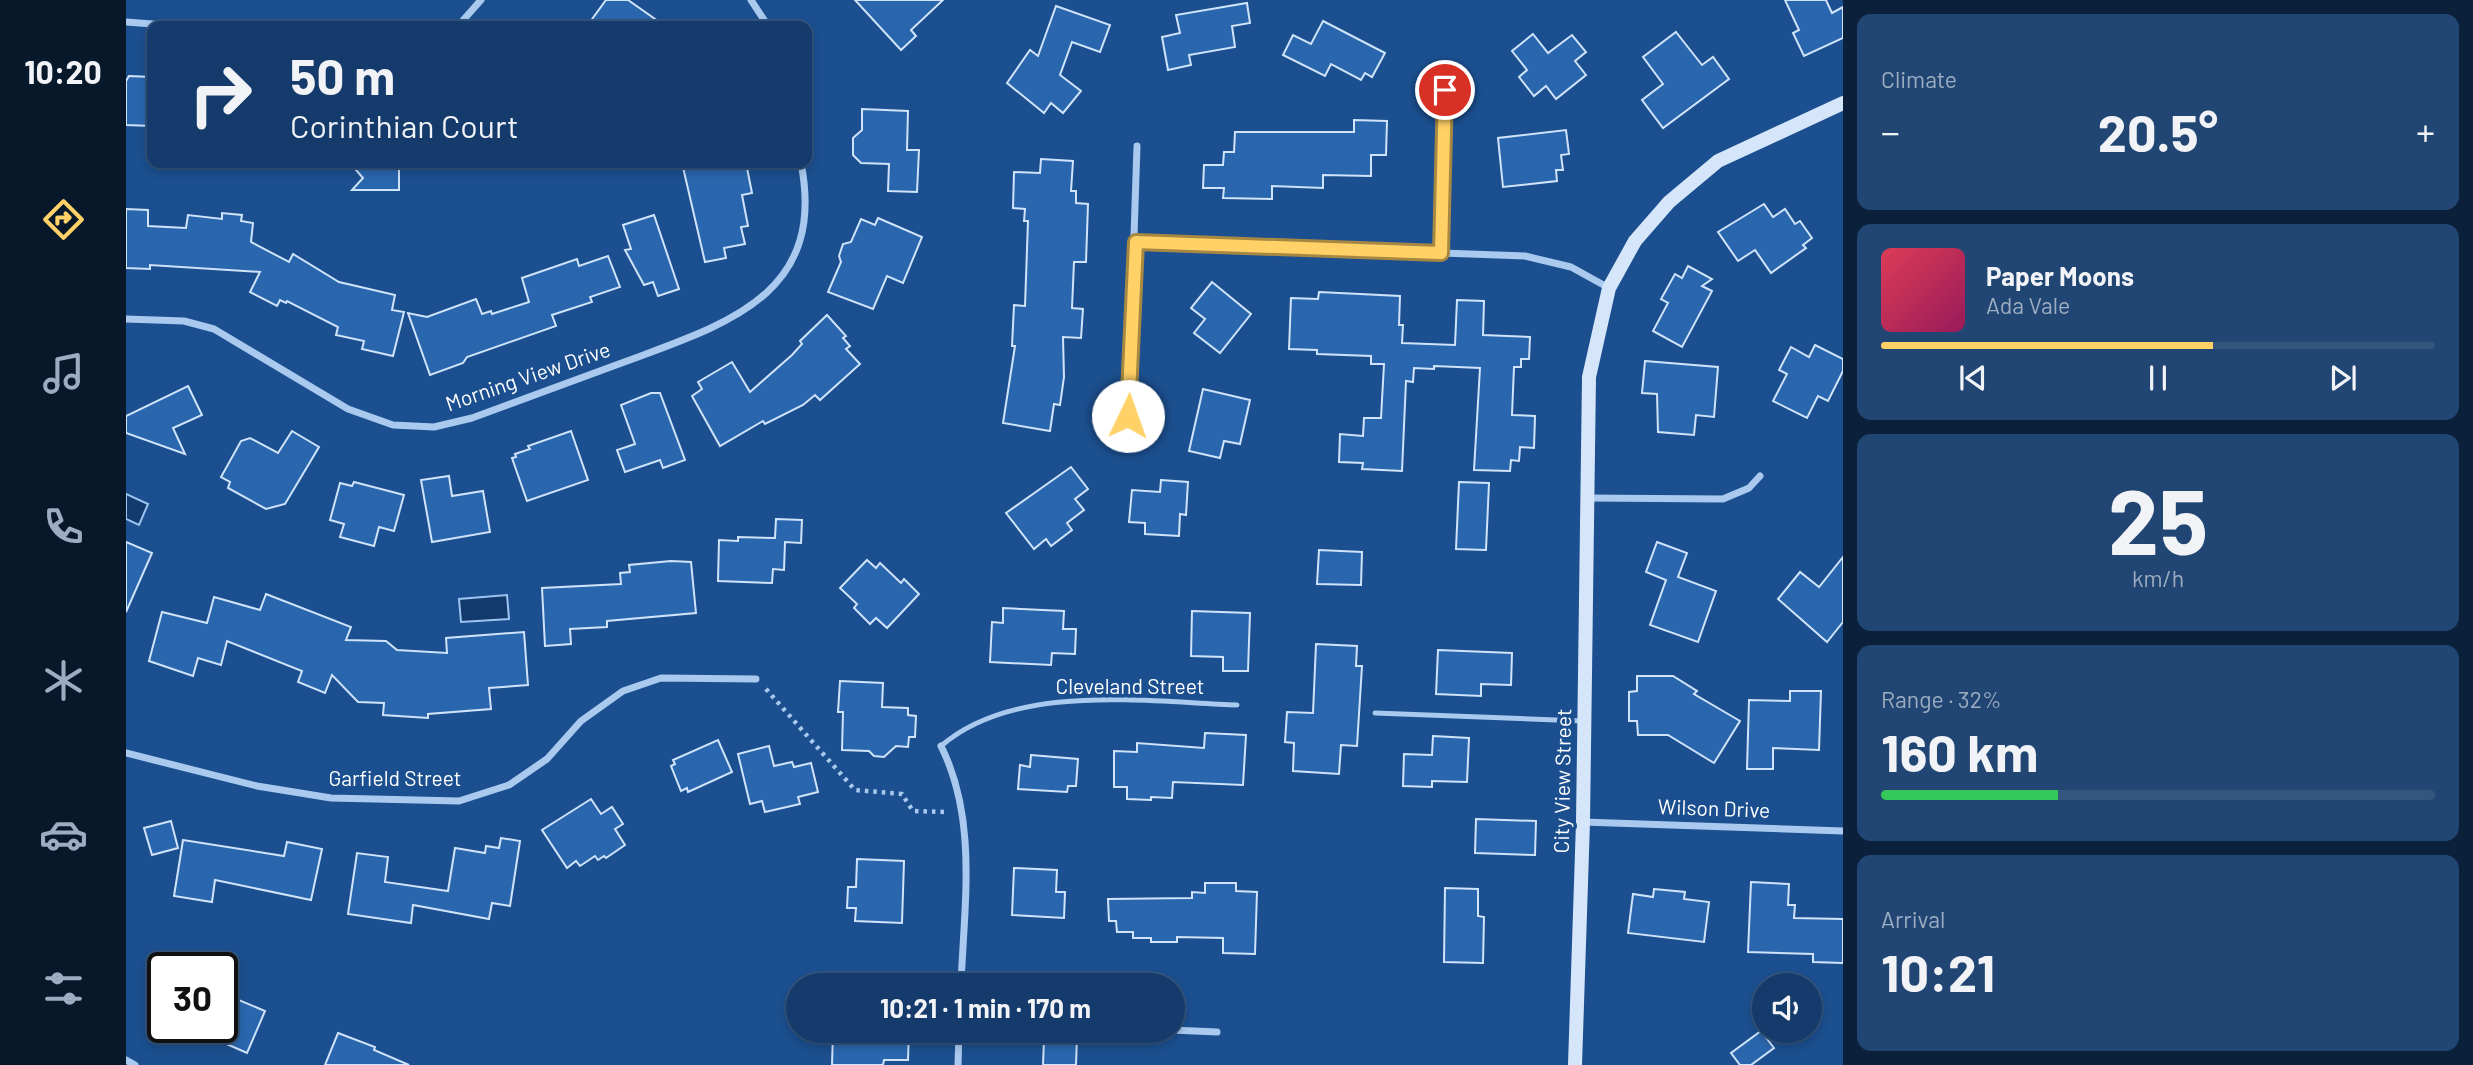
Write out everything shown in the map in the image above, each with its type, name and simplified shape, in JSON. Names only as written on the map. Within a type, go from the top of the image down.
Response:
[{"type":"street","points":[[462,21],[481,0]]},
{"type":"street","points":[[751,0],[765,21]]},
{"type":"street","points":[[126,22],[147,24]]},
{"type":"street","points":[[1441,253],[1445,90]]},
{"type":"street","name":"City View Street","points":[[1574,1065],[1584,822],[1589,377],[1609,288],[1635,241],[1669,202],[1718,161],[1843,103]]},
{"type":"street","points":[[1128,416],[1136,242],[1137,146]]},
{"type":"street","name":"Morning View Drive","points":[[126,319],[184,321],[214,329],[348,409],[393,425],[434,427],[472,418],[716,328],[760,301],[789,266],[803,224],[805,185],[801,168]]},
{"type":"street","points":[[1136,242],[1525,256],[1571,267],[1609,288]]},
{"type":"street","points":[[1587,498],[1723,499],[1737,496],[1760,476]]},
{"type":"street","name":"Garfield Street","points":[[126,753],[257,786],[331,798],[459,801],[509,785],[547,760],[581,721],[624,691],[661,678],[756,679]]},
{"type":"street","name":"Cleveland Street","points":[[941,746],[956,780],[964,812],[961,973]]},
{"type":"street","name":"Wilson Drive","points":[[1584,822],[1843,831]]},
{"type":"street","points":[[1185,1031],[1217,1032]]},
{"type":"street","points":[[958,1065],[959,1043]]},
{"type":"street","points":[[126,1060],[135,1065]]},
{"type":"lane","name":"Cleveland Street","points":[[941,746],[973,723],[1047,704],[1080,701],[1237,705]]},
{"type":"lane","points":[[1375,713],[1586,721]]},
{"type":"path","points":[[756,679],[855,790],[902,794],[913,811],[964,812]]},
{"type":"water","points":[[126,494],[148,504],[139,525],[126,519]]},
{"type":"water","points":[[507,595],[509,619],[461,622],[459,599]]},
{"type":"building","points":[[606,0],[628,0],[658,21],[591,21]]},
{"type":"building","points":[[855,0],[943,0],[911,30],[916,36],[901,50]]},
{"type":"building","points":[[1785,0],[1826,0],[1832,13],[1843,7],[1843,38],[1804,56],[1793,33],[1799,30]]},
{"type":"building","points":[[1247,3],[1250,23],[1232,26],[1235,47],[1189,55],[1191,65],[1168,70],[1162,37],[1180,33],[1176,15]]},
{"type":"building","points":[[1056,6],[1110,25],[1100,52],[1072,42],[1060,75],[1081,91],[1063,113],[1051,103],[1044,113],[1007,83],[1030,50],[1038,56]]},
{"type":"building","points":[[1323,21],[1385,53],[1372,77],[1365,73],[1361,80],[1331,64],[1325,76],[1283,55],[1293,35],[1311,44]]},
{"type":"building","points":[[1676,32],[1702,65],[1713,57],[1729,79],[1663,128],[1642,100],[1663,84],[1643,57]]},
{"type":"building","points":[[1533,34],[1548,53],[1572,35],[1586,52],[1575,61],[1586,75],[1556,99],[1546,86],[1534,96],[1519,77],[1527,70],[1512,51]]},
{"type":"building","points":[[129,76],[147,77],[147,126],[126,125],[126,81]]},
{"type":"building","points":[[862,109],[908,111],[907,150],[919,150],[917,192],[888,191],[889,164],[861,163],[853,155],[853,138],[862,130]]},
{"type":"building","points":[[1354,120],[1387,121],[1386,155],[1371,155],[1371,176],[1323,175],[1323,188],[1272,186],[1272,199],[1223,198],[1224,188],[1203,188],[1204,165],[1223,165],[1224,152],[1234,152],[1235,132],[1354,132]]},
{"type":"building","points":[[1566,130],[1569,154],[1561,155],[1563,170],[1556,170],[1557,181],[1503,187],[1498,138]]},
{"type":"building","points":[[1041,159],[1073,161],[1071,191],[1076,191],[1076,203],[1088,204],[1086,262],[1074,262],[1072,308],[1083,309],[1081,338],[1063,337],[1064,377],[1060,405],[1054,404],[1050,431],[1003,423],[1015,346],[1012,346],[1014,305],[1025,306],[1028,221],[1024,221],[1025,209],[1013,208],[1014,172],[1040,173]]},
{"type":"building","points":[[354,168],[399,168],[399,190],[352,190],[363,178]]},
{"type":"building","points":[[683,168],[747,168],[752,193],[742,195],[748,226],[741,227],[745,244],[724,248],[726,258],[705,262]]},
{"type":"building","points":[[1764,204],[1773,217],[1785,209],[1795,224],[1800,221],[1812,238],[1803,245],[1806,248],[1771,273],[1755,250],[1738,261],[1718,232]]},
{"type":"building","points":[[126,209],[148,210],[148,226],[186,228],[188,215],[222,219],[222,213],[242,215],[241,221],[253,223],[251,242],[289,262],[293,254],[339,282],[395,295],[392,310],[404,312],[393,356],[362,349],[364,341],[336,335],[338,327],[287,301],[286,303],[280,300],[277,306],[250,292],[260,272],[150,265],[150,269],[126,268]]},
{"type":"building","points":[[654,215],[679,289],[658,296],[653,282],[644,285],[625,250],[631,249],[623,225]]},
{"type":"building","points":[[878,218],[922,237],[903,283],[887,276],[873,309],[828,292],[841,262],[839,256],[843,244],[851,242],[861,219],[875,225]]},
{"type":"building","points":[[608,256],[620,287],[590,297],[592,302],[552,315],[556,326],[467,357],[463,363],[430,375],[408,313],[427,317],[476,299],[482,314],[491,311],[492,314],[529,302],[522,278],[577,259],[579,266]]},
{"type":"building","points":[[1688,266],[1712,279],[1702,286],[1712,291],[1682,347],[1653,331],[1668,303],[1661,299],[1675,274],[1682,278]]},
{"type":"building","points":[[1212,282],[1251,314],[1220,353],[1194,333],[1205,319],[1191,308]]},
{"type":"building","points":[[1319,292],[1400,296],[1399,325],[1403,325],[1402,343],[1455,345],[1457,300],[1484,301],[1483,335],[1530,337],[1529,359],[1521,359],[1521,367],[1514,367],[1512,415],[1535,416],[1534,448],[1520,447],[1519,461],[1511,460],[1510,471],[1474,470],[1480,368],[1434,366],[1434,369],[1414,368],[1413,382],[1406,381],[1402,471],[1362,469],[1363,463],[1339,462],[1340,434],[1363,436],[1364,418],[1381,418],[1384,364],[1371,364],[1371,356],[1317,354],[1317,350],[1289,349],[1291,298],[1318,299]]},
{"type":"building","points":[[827,315],[846,336],[843,338],[850,346],[846,349],[860,364],[820,400],[815,395],[803,405],[765,424],[763,421],[720,446],[692,396],[702,389],[698,382],[732,362],[750,392],[792,355],[802,344],[800,341]]},
{"type":"building","points":[[1815,345],[1843,359],[1843,371],[1828,401],[1818,396],[1807,418],[1773,401],[1787,374],[1779,370],[1791,347],[1809,357]]},
{"type":"building","points":[[1645,361],[1718,367],[1714,417],[1696,415],[1694,435],[1658,432],[1657,394],[1642,393]]},
{"type":"building","points":[[188,386],[202,415],[173,428],[185,454],[126,433],[126,416]]},
{"type":"building","points":[[1203,389],[1250,400],[1240,444],[1224,441],[1220,458],[1189,451]]},
{"type":"building","points":[[651,393],[660,393],[685,460],[663,468],[660,460],[625,472],[617,450],[635,444],[621,405]]},
{"type":"building","points":[[292,431],[319,447],[285,504],[266,509],[228,488],[230,482],[221,477],[241,441],[250,438],[278,453]]},
{"type":"building","points":[[571,431],[588,480],[527,501],[512,458],[516,457],[515,454],[530,449],[528,446]]},
{"type":"building","points":[[1071,467],[1088,489],[1075,499],[1084,510],[1067,523],[1072,530],[1051,546],[1046,539],[1034,549],[1006,513]]},
{"type":"building","points":[[449,476],[452,496],[483,491],[490,532],[432,542],[421,480]]},
{"type":"building","points":[[1161,480],[1188,482],[1186,515],[1180,514],[1179,536],[1145,534],[1145,523],[1129,522],[1132,490],[1160,492]]},
{"type":"building","points":[[354,482],[404,495],[394,531],[379,527],[374,546],[340,537],[344,524],[330,520],[340,483],[352,486]]},
{"type":"building","points":[[1459,482],[1489,483],[1486,550],[1456,549]]},
{"type":"building","points":[[776,519],[802,520],[801,543],[785,542],[784,570],[773,569],[772,583],[718,581],[719,540],[738,541],[738,537],[775,538]]},
{"type":"building","points":[[126,542],[152,553],[126,612]]},
{"type":"building","points":[[1657,542],[1687,553],[1678,577],[1716,591],[1698,642],[1650,625],[1666,580],[1646,572]]},
{"type":"building","points":[[1319,550],[1362,552],[1361,585],[1317,584]]},
{"type":"building","points":[[1843,557],[1843,622],[1827,642],[1778,599],[1800,572],[1819,587]]},
{"type":"building","points":[[867,560],[876,568],[880,563],[901,583],[904,579],[919,594],[887,628],[876,618],[870,624],[854,608],[857,604],[840,588]]},
{"type":"building","points":[[691,562],[696,613],[607,621],[607,627],[570,629],[571,644],[545,646],[542,588],[621,584],[620,573],[630,572],[629,565]]},
{"type":"building","points":[[266,594],[351,627],[346,640],[386,641],[397,650],[447,653],[446,638],[524,632],[528,685],[489,688],[491,709],[428,714],[428,718],[383,715],[384,703],[358,702],[332,675],[325,693],[298,682],[302,671],[227,641],[221,665],[198,658],[193,676],[149,661],[162,612],[207,623],[214,597],[260,610]]},
{"type":"building","points":[[1003,608],[1064,611],[1063,629],[1076,629],[1075,654],[1052,653],[1051,665],[990,662],[992,622],[1003,623]]},
{"type":"building","points":[[1192,611],[1250,613],[1248,671],[1223,671],[1223,657],[1191,656]]},
{"type":"building","points":[[1316,644],[1357,646],[1356,666],[1362,666],[1357,746],[1341,745],[1339,774],[1293,771],[1294,743],[1285,742],[1287,712],[1313,713]]},
{"type":"building","points":[[1438,650],[1512,653],[1511,685],[1481,684],[1481,696],[1436,694]]},
{"type":"building","points":[[1637,676],[1673,676],[1697,691],[1694,694],[1740,721],[1714,763],[1668,735],[1638,735],[1637,721],[1629,721],[1629,692],[1637,691]]},
{"type":"building","points":[[840,681],[883,683],[882,707],[908,708],[908,715],[916,716],[915,737],[909,737],[908,747],[896,746],[884,757],[874,756],[869,751],[842,750],[843,712],[838,712]]},
{"type":"building","points":[[1790,691],[1821,691],[1819,750],[1773,748],[1773,769],[1747,769],[1749,700],[1790,701]]},
{"type":"building","points":[[1205,733],[1246,735],[1243,785],[1173,782],[1172,798],[1151,797],[1151,800],[1127,799],[1127,787],[1114,787],[1114,751],[1137,752],[1137,743],[1204,748]]},
{"type":"building","points":[[1433,736],[1469,738],[1467,782],[1432,781],[1432,787],[1403,786],[1404,754],[1432,755]]},
{"type":"building","points":[[718,740],[732,772],[688,792],[687,788],[681,791],[671,766],[675,764],[673,760]]},
{"type":"building","points":[[769,746],[774,766],[792,762],[794,767],[811,763],[818,792],[798,797],[800,804],[765,812],[762,801],[750,804],[738,754]]},
{"type":"building","points":[[1031,755],[1078,759],[1076,786],[1068,786],[1067,792],[1018,789],[1020,765],[1030,767]]},
{"type":"building","points":[[591,799],[601,814],[612,807],[623,824],[615,829],[625,845],[606,858],[604,856],[598,860],[595,856],[580,866],[576,861],[567,868],[542,830]]},
{"type":"building","points":[[1476,819],[1536,821],[1535,855],[1475,853]]},
{"type":"building","points":[[171,821],[178,848],[152,855],[144,828]]},
{"type":"building","points":[[501,838],[520,841],[510,906],[492,903],[489,919],[413,905],[411,923],[348,914],[357,853],[388,857],[385,882],[448,891],[455,848],[485,853],[486,846],[499,848]]},
{"type":"building","points":[[183,840],[284,856],[287,842],[322,849],[311,900],[215,880],[212,902],[174,896]]},
{"type":"building","points":[[857,859],[904,861],[902,923],[855,921],[856,908],[847,908],[848,887],[856,887]]},
{"type":"building","points":[[1014,868],[1057,870],[1056,892],[1065,892],[1064,918],[1012,915]]},
{"type":"building","points":[[1751,882],[1789,884],[1788,905],[1795,905],[1794,918],[1843,919],[1843,963],[1813,962],[1813,954],[1748,952]]},
{"type":"building","points":[[1205,883],[1236,883],[1236,891],[1257,892],[1255,954],[1223,953],[1223,938],[1177,937],[1177,942],[1151,942],[1151,938],[1133,938],[1133,932],[1117,932],[1116,921],[1109,921],[1108,899],[1192,898],[1192,892],[1205,893]]},
{"type":"building","points":[[1445,888],[1478,889],[1478,916],[1484,917],[1483,963],[1444,962]]},
{"type":"building","points":[[1654,889],[1685,892],[1684,899],[1709,902],[1704,942],[1628,933],[1633,894],[1653,897]]},
{"type":"building","points":[[238,1000],[265,1011],[247,1053],[224,1043],[238,1043]]},
{"type":"building","points":[[338,1033],[375,1047],[374,1050],[409,1065],[325,1065]]},
{"type":"building","points":[[1752,1038],[1752,1043],[1770,1043],[1774,1048],[1751,1065],[1740,1065],[1731,1053]]},
{"type":"building","points":[[833,1043],[909,1043],[908,1060],[884,1060],[883,1065],[832,1065]]},
{"type":"building","points":[[1044,1043],[1077,1043],[1076,1065],[1043,1065]]},
{"type":"route","points":[[1128,416],[1136,242],[1441,253],[1445,90]]}]
